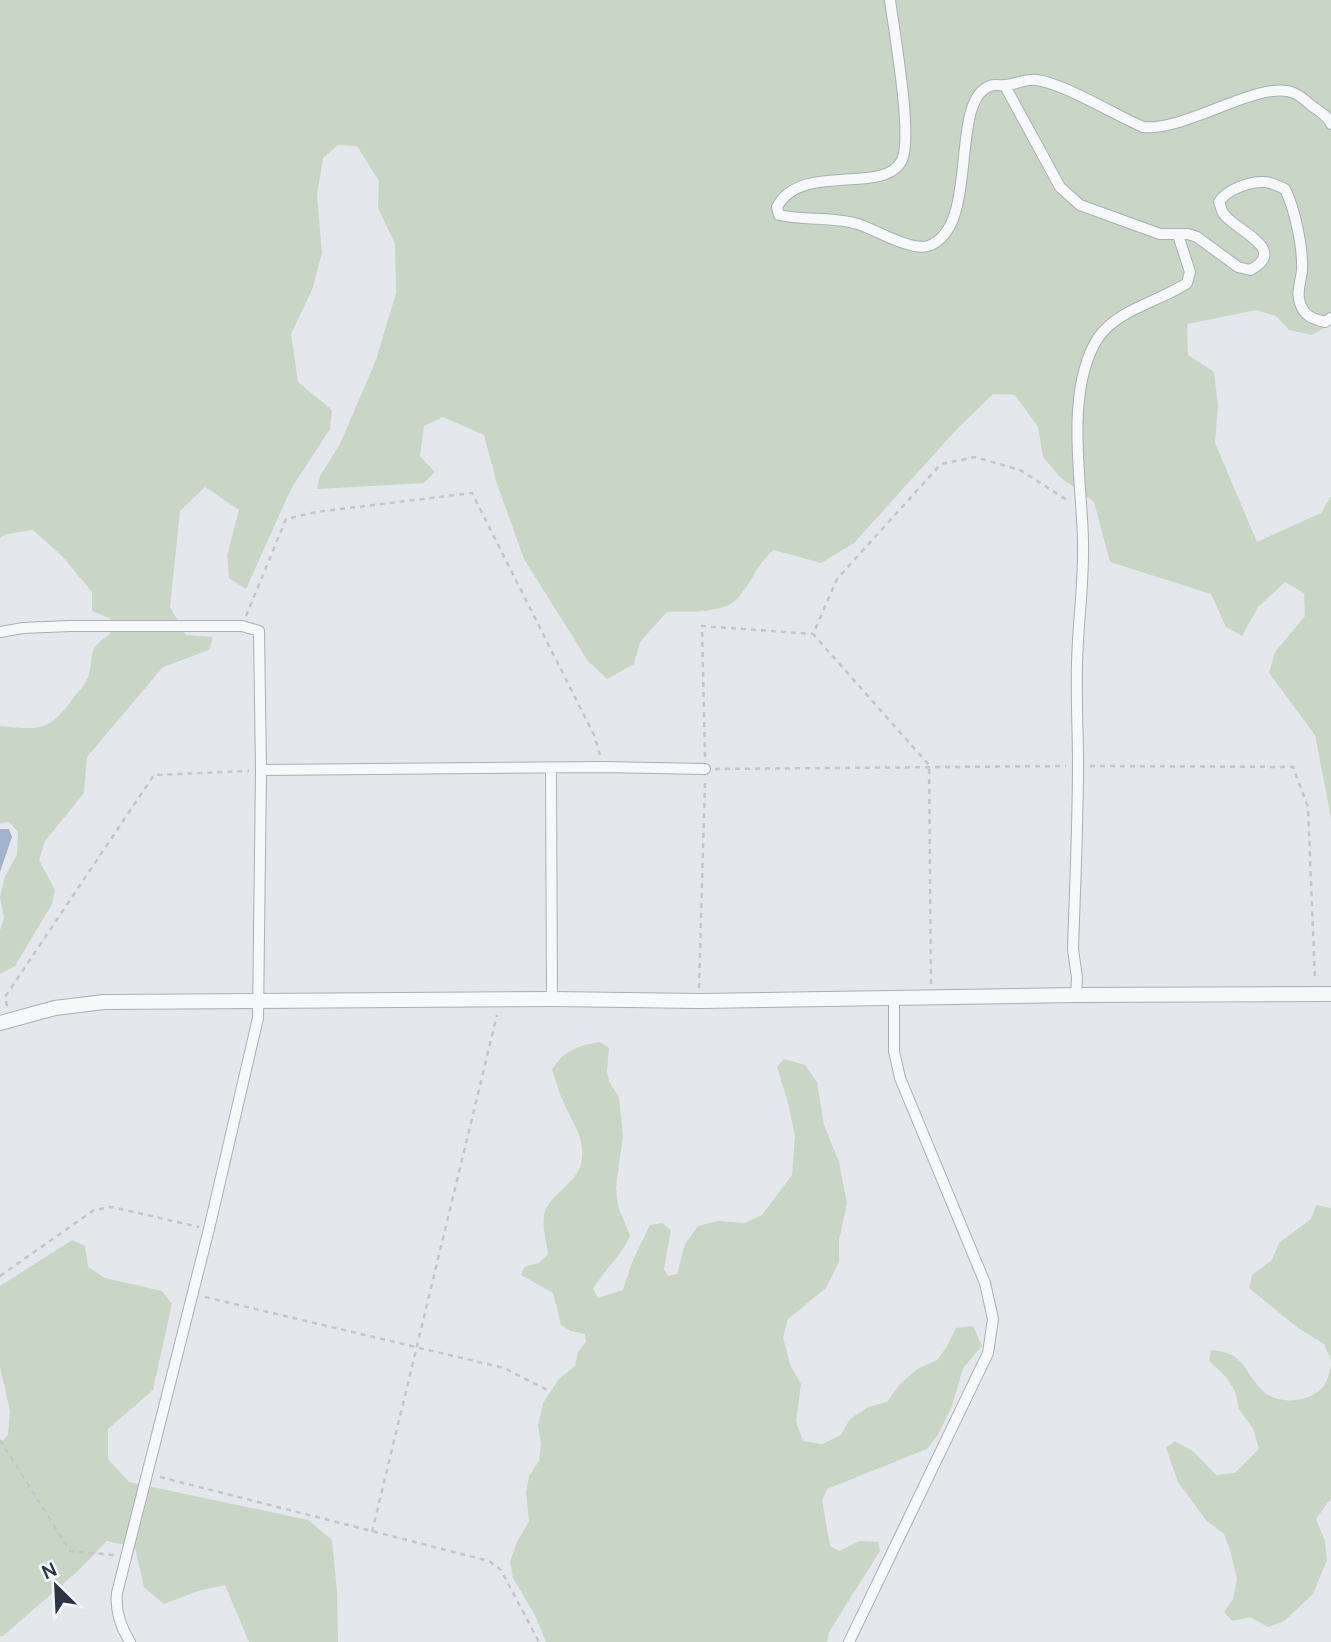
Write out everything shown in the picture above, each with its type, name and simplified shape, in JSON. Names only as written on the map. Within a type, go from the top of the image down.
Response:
[{"type":"street","points":[[890,0],[905,132],[902,159],[895,170],[876,176],[819,181],[793,191],[782,197],[777,207],[779,215],[826,218],[858,224],[907,244],[927,247],[940,239],[953,220],[960,201],[972,106],[979,93],[988,86],[1005,86],[1036,80],[1065,89],[1143,127],[1158,128],[1234,102],[1278,91],[1293,93],[1328,117],[1331,124]]},
{"type":"street","points":[[1005,86],[1060,187],[1080,205],[1160,234],[1188,234],[1197,237],[1238,267],[1250,270],[1261,264],[1265,256],[1263,248],[1224,214],[1219,202],[1223,195],[1254,182],[1267,182],[1285,189],[1291,199],[1301,252],[1302,271],[1298,292],[1300,305],[1310,318],[1325,322],[1331,318]]},
{"type":"street","points":[[1076,995],[1077,978],[1073,949],[1078,766],[1077,663],[1083,541],[1077,443],[1081,390],[1088,360],[1099,337],[1115,321],[1171,294],[1187,283],[1190,272],[1178,235]]},
{"type":"street","points":[[0,632],[71,626],[242,625],[258,631],[261,770],[258,1018],[209,1229],[117,1593],[116,1607],[123,1631],[130,1642]]},
{"type":"street","points":[[261,770],[604,767],[705,769]]},
{"type":"street","points":[[551,769],[552,999]]},
{"type":"street","points":[[4,1022],[55,1008],[104,1002],[499,999],[699,1001],[1331,994]]},
{"type":"street","points":[[849,1642],[970,1396],[988,1353],[993,1319],[985,1283],[900,1078],[894,1051],[894,999]]},
{"type":"path","points":[[813,634],[837,579],[941,464],[975,457],[998,464],[1020,471],[1080,508]]},
{"type":"path","points":[[242,625],[286,519],[317,512],[472,493],[594,736],[604,767]]},
{"type":"path","points":[[699,1001],[705,769],[702,626],[813,634],[929,765],[931,998]]},
{"type":"path","points":[[705,769],[929,765],[1293,767],[1308,807],[1315,994]]},
{"type":"path","points":[[4,1022],[5,997],[154,775],[261,770]]},
{"type":"path","points":[[372,1532],[498,1014],[499,999]]},
{"type":"path","points":[[0,1276],[94,1210],[112,1208],[209,1229]]},
{"type":"path","points":[[192,1294],[504,1368],[551,1392]]},
{"type":"path","points":[[0,1440],[70,1551],[126,1556]]},
{"type":"path","points":[[146,1477],[159,1476],[489,1561],[501,1570],[539,1642]]},
{"type":"green space","points":[[0,0],[1331,0],[1331,324],[1312,335],[1289,330],[1276,316],[1256,310],[1187,324],[1188,355],[1214,372],[1218,405],[1215,443],[1257,542],[1321,513],[1331,496],[1331,818],[1315,735],[1269,673],[1275,652],[1305,616],[1304,593],[1285,582],[1258,607],[1242,636],[1226,627],[1211,594],[1110,562],[1094,502],[1060,477],[1043,457],[1038,427],[1015,395],[993,394],[956,430],[854,543],[821,563],[774,550],[731,604],[704,611],[667,612],[640,642],[634,664],[607,679],[588,661],[524,559],[497,484],[484,435],[443,417],[424,426],[420,456],[435,472],[424,483],[317,489],[320,476],[340,444],[376,360],[396,293],[395,244],[378,208],[379,181],[357,146],[338,145],[323,158],[317,195],[322,253],[312,290],[291,334],[298,382],[332,410],[330,429],[291,489],[246,589],[229,578],[227,555],[239,510],[205,487],[180,511],[170,607],[186,635],[213,637],[209,650],[163,667],[87,757],[84,793],[45,841],[39,860],[55,890],[52,904],[15,966],[0,974],[0,930],[4,918],[0,897],[5,876],[17,855],[18,832],[9,822],[0,823],[0,726],[35,728],[58,717],[87,681],[93,652],[110,634],[111,619],[92,611],[92,592],[62,556],[33,530],[6,534],[0,538]]},
{"type":"green space","points":[[601,1042],[609,1048],[609,1082],[619,1097],[623,1136],[616,1187],[618,1206],[630,1236],[593,1289],[598,1298],[623,1290],[633,1260],[650,1225],[662,1223],[671,1230],[664,1269],[668,1276],[677,1274],[685,1244],[698,1226],[718,1221],[745,1223],[762,1215],[792,1175],[795,1136],[777,1067],[784,1059],[805,1065],[817,1082],[824,1125],[839,1162],[847,1203],[839,1240],[839,1262],[826,1288],[788,1319],[783,1338],[791,1367],[801,1384],[796,1421],[803,1441],[822,1444],[841,1435],[850,1419],[868,1407],[887,1402],[900,1384],[917,1369],[937,1360],[956,1328],[973,1326],[982,1346],[963,1368],[952,1406],[938,1435],[927,1449],[827,1489],[822,1500],[830,1546],[839,1551],[860,1541],[878,1542],[880,1551],[829,1632],[827,1642],[546,1642],[535,1615],[513,1578],[510,1562],[529,1521],[526,1493],[529,1476],[539,1461],[541,1444],[538,1426],[543,1403],[559,1379],[575,1366],[578,1352],[586,1342],[585,1334],[571,1331],[561,1325],[553,1293],[521,1275],[524,1267],[539,1263],[548,1254],[544,1216],[551,1201],[574,1178],[581,1163],[580,1138],[552,1070],[573,1050]]},
{"type":"green space","points":[[1316,1205],[1331,1208],[1331,1360],[1324,1344],[1298,1328],[1249,1288],[1252,1275],[1272,1260],[1279,1243],[1311,1219]]},
{"type":"green space","points":[[72,1240],[85,1246],[88,1267],[105,1278],[162,1291],[172,1304],[153,1390],[108,1429],[108,1459],[129,1482],[308,1520],[332,1540],[338,1642],[249,1642],[225,1585],[198,1591],[164,1604],[144,1587],[135,1547],[107,1541],[80,1569],[0,1636],[0,1443],[8,1435],[10,1411],[0,1367],[0,1286]]},
{"type":"green space","points":[[1211,1350],[1237,1359],[1263,1391],[1277,1399],[1302,1399],[1317,1392],[1324,1385],[1331,1367],[1331,1498],[1316,1519],[1325,1541],[1327,1560],[1313,1594],[1284,1621],[1268,1627],[1250,1617],[1232,1621],[1224,1612],[1233,1599],[1237,1579],[1230,1550],[1224,1534],[1206,1520],[1178,1482],[1166,1448],[1175,1441],[1194,1452],[1216,1475],[1235,1473],[1259,1449],[1253,1429],[1239,1409],[1235,1391],[1226,1377],[1209,1361]]},
{"type":"water","points":[[0,829],[9,829],[12,837],[0,872]]}]
